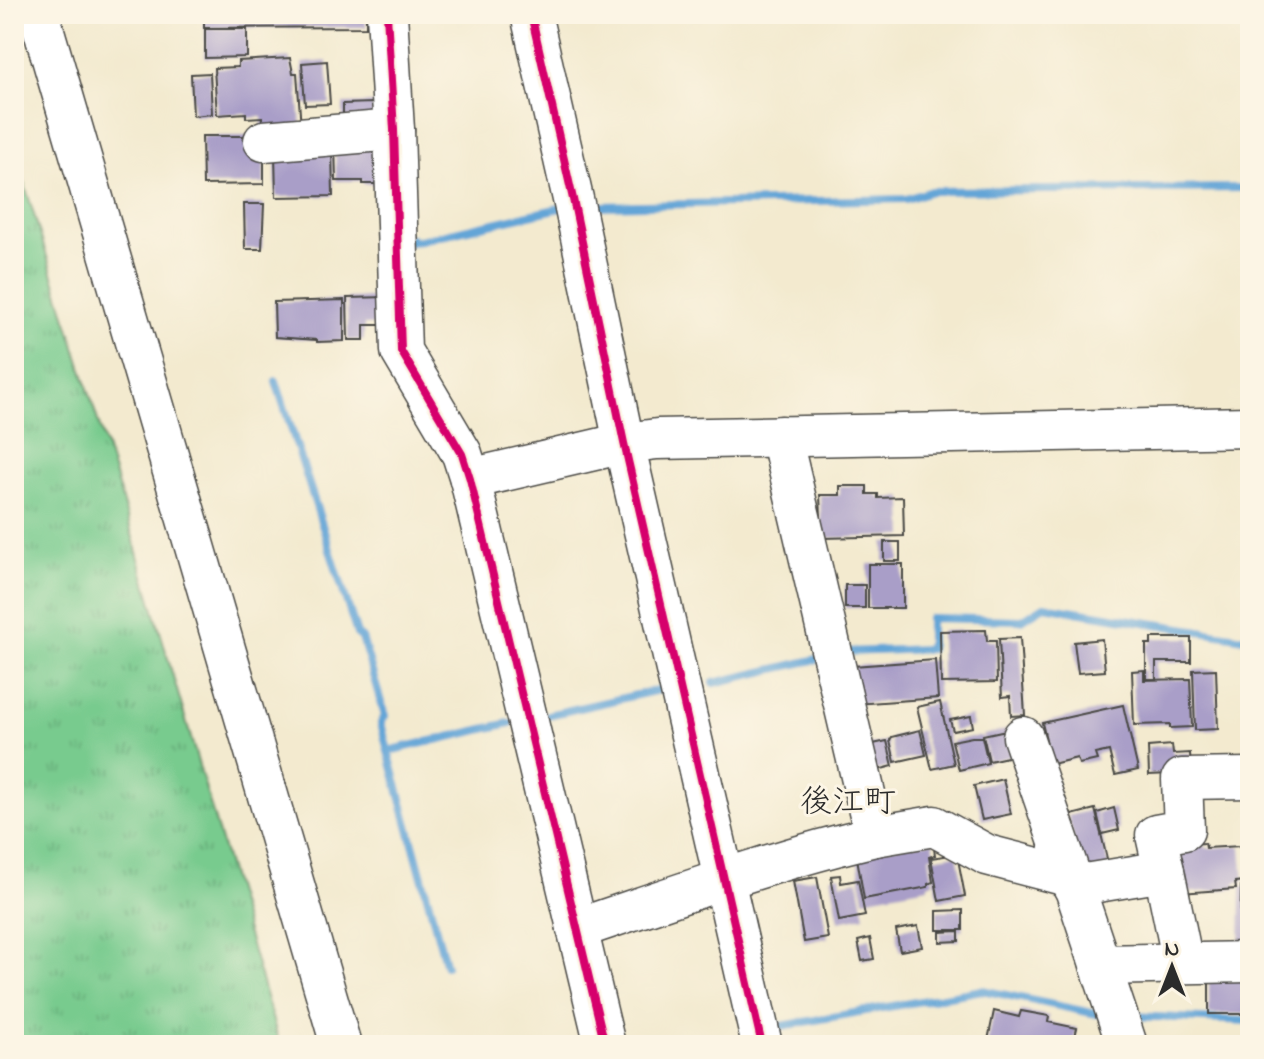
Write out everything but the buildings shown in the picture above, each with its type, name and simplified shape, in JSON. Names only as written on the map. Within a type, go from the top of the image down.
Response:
[{"type":"street","points":[[39,14],[341,1045]]},
{"type":"street","points":[[387,14],[401,351],[462,454],[470,479],[605,1045]]},
{"type":"street","points":[[531,14],[624,443],[762,1045]]},
{"type":"street","points":[[264,141],[394,130]]},
{"type":"street","points":[[470,479],[624,443],[657,439],[1250,427]]},
{"type":"street","points":[[781,436],[875,836]]},
{"type":"street","points":[[1023,737],[1127,1045]]},
{"type":"street","points":[[1183,963],[1156,835],[1184,830],[1182,779],[1250,778]]},
{"type":"street","points":[[577,929],[821,849],[934,826],[987,855],[1072,882],[1164,871]]},
{"type":"street","points":[[1100,965],[1250,962]]},
{"type":"green space","points":[[14,150],[115,476],[280,1045],[14,1045]]},
{"type":"waterway","points":[[600,206],[906,199],[931,191],[1250,188]]},
{"type":"waterway","points":[[411,238],[411,242],[560,208]]},
{"type":"waterway","points":[[276,381],[357,634],[362,638],[385,716],[381,723],[388,751]]},
{"type":"waterway","points":[[843,652],[930,649],[930,618],[1022,620],[1044,606],[1250,639]]},
{"type":"waterway","points":[[714,683],[822,658]]},
{"type":"waterway","points":[[548,715],[668,688]]},
{"type":"waterway","points":[[446,966],[388,751],[510,723]]},
{"type":"waterway","points":[[782,1026],[982,990],[1097,1014]]},
{"type":"waterway","points":[[1131,1016],[1250,1021]]},
{"type":"cycle path","points":[[387,14],[401,351],[462,454],[470,479],[605,1045]]},
{"type":"cycle path","points":[[531,14],[624,443],[762,1045]]},
{"type":"district","name":"後江町","points":[[848,803]]}]
